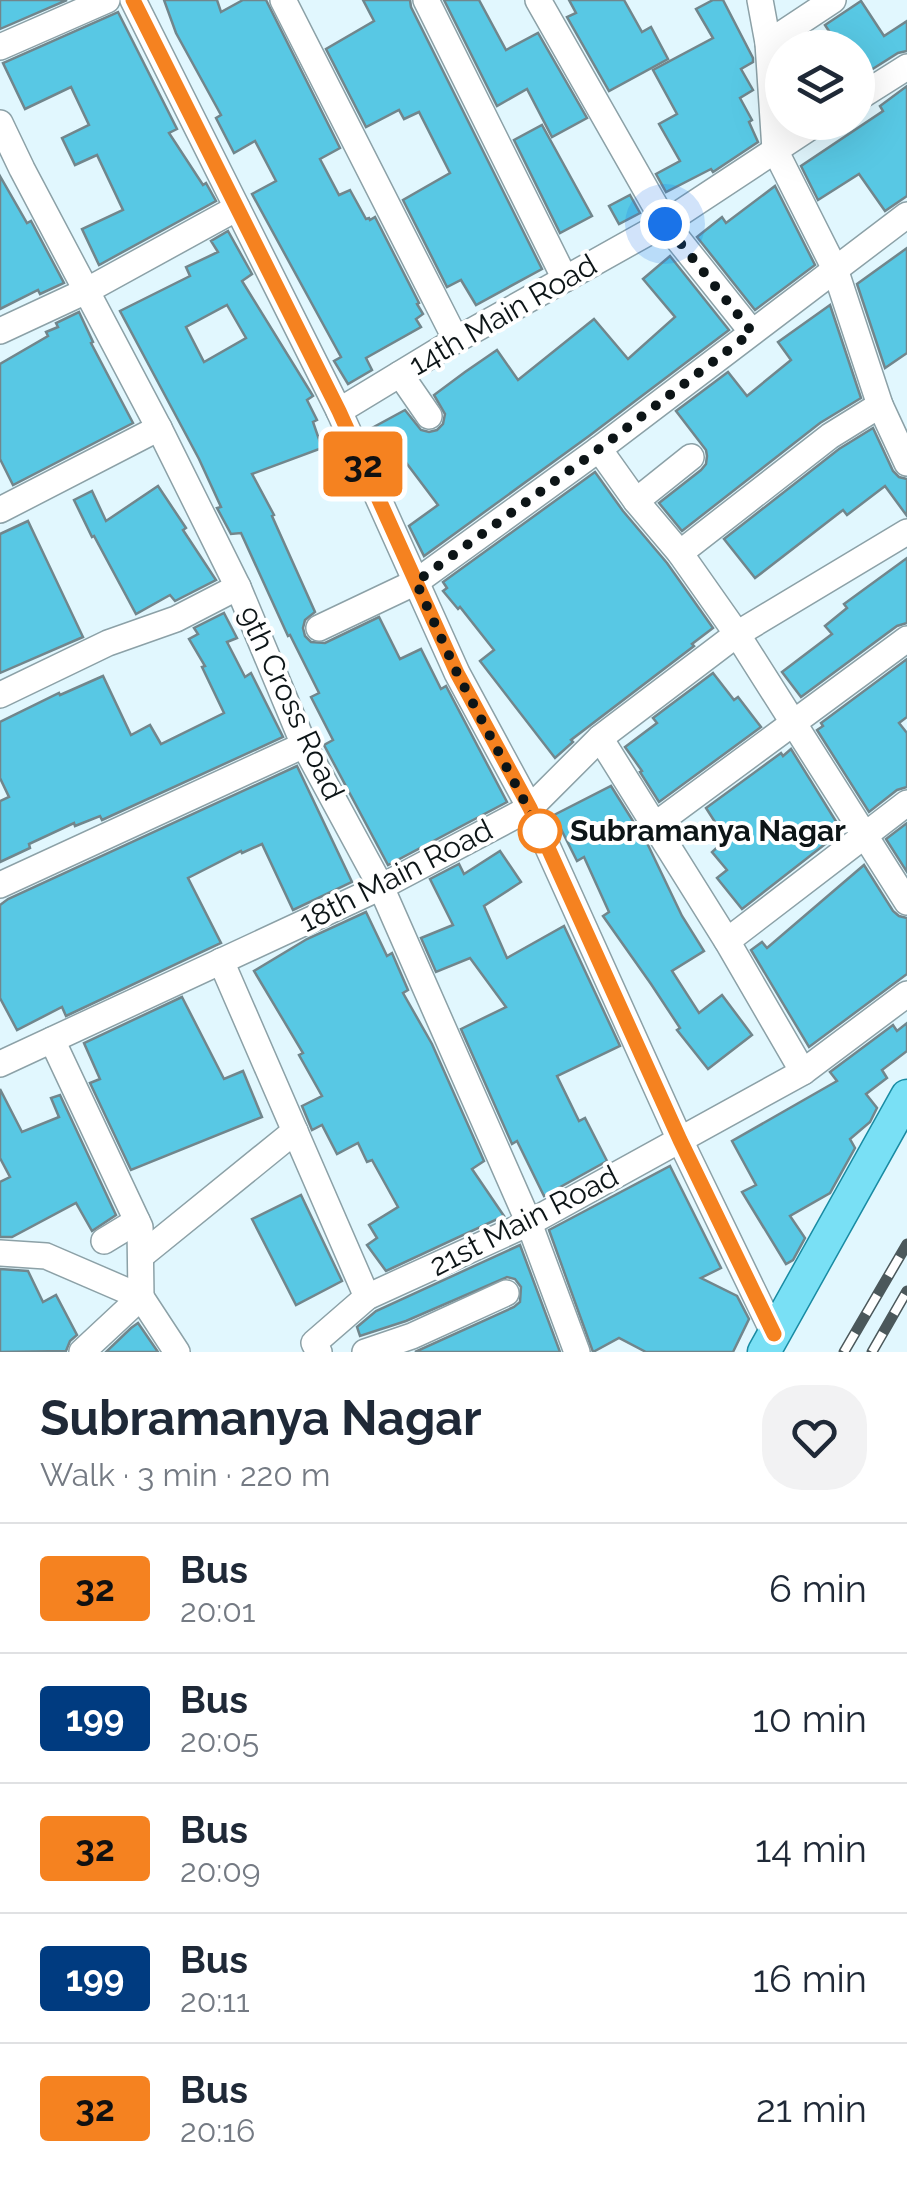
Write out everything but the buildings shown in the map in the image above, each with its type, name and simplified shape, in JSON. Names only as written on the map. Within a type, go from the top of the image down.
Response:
[{"type":"main road","points":[[769,1343],[907,1096]]},
{"type":"street","points":[[0,47],[107,0]]},
{"type":"street","points":[[133,0],[339,411],[457,673],[530,808],[769,1343]]},
{"type":"street","points":[[283,0],[456,340]]},
{"type":"street","points":[[426,0],[566,278]]},
{"type":"street","points":[[538,0],[665,224],[752,332]]},
{"type":"street","points":[[760,0],[766,30]]},
{"type":"street","points":[[788,30],[833,0]]},
{"type":"street","points":[[875,87],[907,67]]},
{"type":"street","name":"9th Cross Road","points":[[0,123],[11,174],[86,290],[159,428],[238,587],[304,745],[381,887],[530,1223],[577,1352]]},
{"type":"street","points":[[774,140],[775,150],[836,269],[880,405],[907,463]]},
{"type":"street","name":"14th Main Road","points":[[339,411],[456,340],[665,224],[790,140]]},
{"type":"street","points":[[0,331],[86,290],[237,208]]},
{"type":"street","points":[[319,628],[416,582],[599,449],[907,214]]},
{"type":"street","points":[[400,374],[429,416]]},
{"type":"street","points":[[680,552],[830,436],[880,405]]},
{"type":"street","points":[[0,510],[159,428]]},
{"type":"street","points":[[599,449],[738,634],[907,902]]},
{"type":"street","points":[[636,501],[691,457]]},
{"type":"street","name":"18th Main Road","points":[[0,1064],[381,887],[530,808],[600,738],[738,634],[907,532]]},
{"type":"street","points":[[0,695],[108,643],[176,619],[238,587]]},
{"type":"street","points":[[656,825],[907,639]]},
{"type":"street","points":[[600,738],[727,941],[803,1072]]},
{"type":"street","points":[[0,884],[304,745]]},
{"type":"street","points":[[727,941],[907,803]]},
{"type":"street","points":[[221,961],[367,1297]]},
{"type":"street","name":"21st Main Road","points":[[319,1352],[314,1342],[367,1297],[530,1223],[803,1072],[907,994]]},
{"type":"street","points":[[52,1040],[140,1227],[141,1297],[177,1352]]},
{"type":"street","points":[[141,1256],[295,1131]]},
{"type":"street","points":[[104,1241],[137,1221]]},
{"type":"street","points":[[0,1253],[46,1256],[141,1297]]},
{"type":"street","points":[[365,1352],[412,1336],[506,1293]]},
{"type":"street","points":[[82,1352],[141,1297]]},
{"type":"railway","points":[[844,1352],[907,1244]]},
{"type":"railway","points":[[872,1352],[907,1291]]},
{"type":"bus line","name":"32","points":[[133,0],[339,411],[457,673],[530,808],[680,1140],[774,1334]]},
{"type":"place","name":"Subramanya Nagar","points":[[540,831]]},
{"type":"route","points":[[540,831],[457,673],[416,582],[752,332],[665,224]]}]
